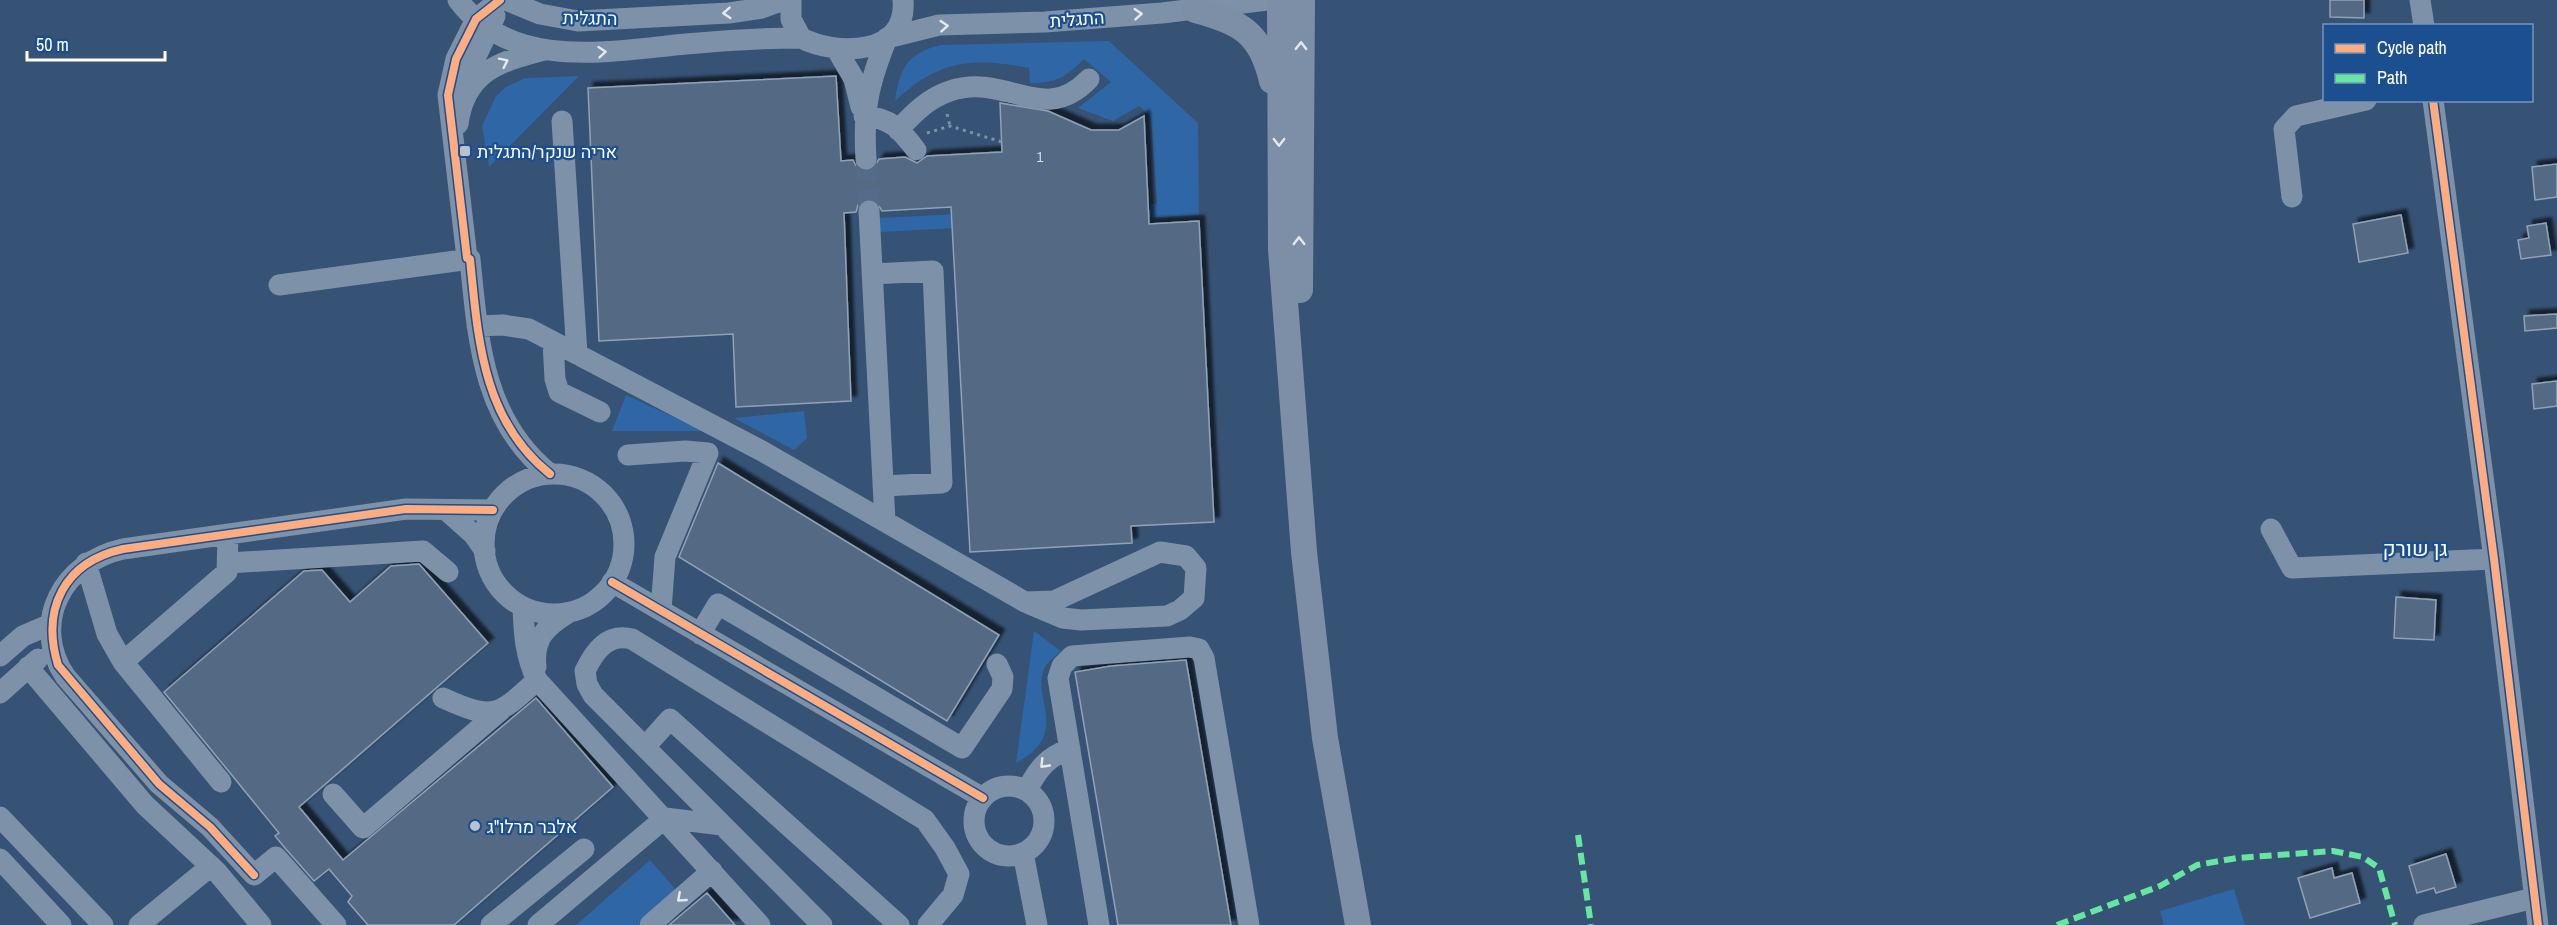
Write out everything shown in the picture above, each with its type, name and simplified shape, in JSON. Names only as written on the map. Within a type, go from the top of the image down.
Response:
[{"type":"main road","points":[[1281,0],[1279,110],[1281,249],[1304,552],[1325,738],[1358,925]]},
{"type":"main road","points":[[1302,0],[1299,267],[1304,552]]},
{"type":"main road","points":[[1196,10],[1234,22],[1252,36],[1269,66],[1279,110]]},
{"type":"street","points":[[458,0],[482,24],[515,41],[544,50]]},
{"type":"street","points":[[503,0],[463,43],[450,78],[448,111],[455,143],[477,327],[489,385],[517,439],[537,464],[550,474]]},
{"type":"street","name":"התגלית","points":[[503,0],[559,18],[593,21],[729,13],[762,8],[784,0]]},
{"type":"street","points":[[791,0],[791,19],[801,38]]},
{"type":"street","points":[[866,159],[864,117],[868,87],[887,38],[901,20],[903,0]]},
{"type":"street","name":"התגלית","points":[[544,50],[590,53],[723,40],[801,38],[837,50],[864,48],[887,38],[939,25],[1045,21],[1196,10],[1267,0]]},
{"type":"street","points":[[2420,0],[2424,24]]},
{"type":"street","points":[[455,143],[462,99],[482,24]]},
{"type":"street","points":[[462,99],[487,71],[512,58],[544,50]]},
{"type":"street","points":[[837,50],[854,78],[864,117]]},
{"type":"street","points":[[864,117],[881,117],[908,140],[919,108],[948,91],[981,86],[997,87],[1034,99],[1055,99],[1077,91],[1089,78]]},
{"type":"street","points":[[2292,197],[2284,129],[2296,116],[2357,102]]},
{"type":"street","points":[[2433,102],[2494,559],[2538,925]]},
{"type":"street","points":[[562,121],[577,354]]},
{"type":"street","points":[[869,212],[885,521]]},
{"type":"street","points":[[279,285],[470,259]]},
{"type":"street","points":[[872,274],[933,271],[942,483],[883,486]]},
{"type":"street","points":[[477,327],[513,326],[529,329],[762,451],[1025,602],[1063,618],[1081,620],[1167,616],[1180,610],[1194,598],[1196,568],[1186,556],[1160,552],[1054,601],[1025,602]]},
{"type":"street","points":[[553,342],[555,379],[560,392],[600,412]]},
{"type":"street","points":[[517,439],[517,485]]},
{"type":"street","points":[[628,455],[685,451],[708,453],[665,557],[660,610]]},
{"type":"street","points":[[537,680],[535,658],[539,640],[548,625],[568,613],[587,606],[603,594],[612,582],[623,558],[624,537],[619,516],[607,498],[591,484],[571,476],[550,474],[533,477],[504,495],[493,510],[486,530],[485,551],[491,574],[504,593],[523,607],[545,614],[568,613]]},
{"type":"street","points":[[336,925],[276,857],[254,875],[210,828],[159,784],[65,676],[52,646],[51,624],[71,575],[86,563],[110,552],[406,509],[493,510]]},
{"type":"street","points":[[447,511],[474,535],[485,551]]},
{"type":"street","points":[[2271,529],[2292,568],[2494,559]]},
{"type":"street","points":[[123,662],[227,572],[228,534]]},
{"type":"street","points":[[228,563],[423,551],[448,572]]},
{"type":"street","points":[[86,563],[108,634],[123,662],[221,782]]},
{"type":"street","points":[[612,582],[982,798]]},
{"type":"street","points":[[700,634],[718,604],[962,748],[1002,689],[1003,677],[996,664]]},
{"type":"street","points":[[523,607],[524,643],[537,680],[760,925]]},
{"type":"street","points":[[0,656],[23,636],[51,624]]},
{"type":"street","points":[[822,925],[593,694],[587,684],[585,671],[607,640],[621,636],[632,639],[925,820],[945,848],[959,874],[953,895],[928,925]]},
{"type":"street","points":[[0,693],[52,646]]},
{"type":"street","points":[[1099,925],[1058,678],[1062,666],[1072,656],[1190,647],[1199,649],[1204,658],[1249,925]]},
{"type":"street","points":[[28,668],[145,805],[211,866],[261,925]]},
{"type":"street","points":[[333,794],[363,828],[537,680]]},
{"type":"street","points":[[443,698],[467,709],[486,713],[501,711]]},
{"type":"street","points":[[645,747],[670,719],[899,925]]},
{"type":"street","points":[[1027,790],[1039,768],[1053,755],[1070,749]]},
{"type":"street","points":[[1005,786],[1027,790],[1041,806],[1044,817],[1040,839],[1023,853],[1011,856],[988,849],[980,840],[975,828],[975,816],[982,798],[994,789],[1005,786]]},
{"type":"street","points":[[0,817],[103,925]]},
{"type":"street","points":[[538,925],[665,818],[722,825]]},
{"type":"street","points":[[491,925],[584,849]]},
{"type":"street","points":[[1023,853],[1037,925]]},
{"type":"street","points":[[0,859],[61,925]]},
{"type":"street","points":[[139,925],[211,866]]},
{"type":"street","points":[[650,925],[712,871]]},
{"type":"street","points":[[2424,925],[2534,897]]},
{"type":"path","points":[[908,140],[950,126],[1002,142]]},
{"type":"shaded area","points":[[1109,41],[1198,123],[1199,215],[880,232],[879,218],[1157,204],[1151,117],[1139,106],[1113,121],[1078,108],[1111,82],[1084,59],[1060,78],[1040,83],[1030,83],[1029,68],[990,63],[957,65],[926,77],[895,101],[900,79],[907,64],[920,53],[940,45]]},
{"type":"shaded area","points":[[579,76],[489,167],[482,126],[496,96],[506,87],[525,78]]},
{"type":"shaded area","points":[[626,395],[704,431],[612,431]]},
{"type":"shaded area","points":[[804,411],[807,438],[794,450],[734,418]]},
{"type":"shaded area","points":[[1034,631],[1061,651],[1047,664],[1042,676],[1046,713],[1043,739],[1033,751],[1016,763]]},
{"type":"shaded area","points":[[650,860],[677,891],[637,925],[576,925]]},
{"type":"shaded area","points":[[2234,889],[2245,925],[2164,925],[2160,911]]},
{"type":"building","points":[[2330,0],[2364,0],[2364,18],[2330,17]]},
{"type":"building","points":[[836,76],[841,161],[853,160],[856,166],[866,172],[873,169],[879,159],[905,157],[917,163],[927,156],[1002,152],[1000,103],[1048,111],[1091,130],[1119,130],[1144,116],[1149,224],[1199,221],[1214,522],[1131,526],[1132,543],[970,552],[951,207],[882,211],[875,200],[868,198],[858,205],[856,212],[844,213],[851,401],[736,407],[733,334],[599,341],[588,88]]},
{"type":"building","points":[[2557,164],[2557,197],[2535,200],[2532,167]]},
{"type":"building","points":[[2401,215],[2408,253],[2359,262],[2353,224]]},
{"type":"building","points":[[2546,223],[2551,255],[2521,259],[2518,240],[2529,238],[2527,226]]},
{"type":"building","points":[[2557,314],[2557,328],[2525,331],[2524,316]]},
{"type":"building","points":[[2557,381],[2557,406],[2534,409],[2532,384]]},
{"type":"building","points":[[718,463],[999,635],[947,721],[679,557]]},
{"type":"building","points":[[419,564],[488,643],[299,807],[343,860],[536,698],[613,787],[454,925],[368,925],[348,902],[352,896],[329,869],[314,881],[285,848],[275,836],[279,833],[164,692],[304,571],[322,570],[350,602],[391,566]]},
{"type":"building","points":[[2396,597],[2436,600],[2434,640],[2394,638]]},
{"type":"building","points":[[1186,660],[1231,925],[1118,925],[1075,672],[1111,666]]},
{"type":"building","points":[[2446,854],[2456,887],[2436,893],[2434,888],[2417,893],[2409,866]]},
{"type":"building","points":[[2332,868],[2334,878],[2352,873],[2360,903],[2310,918],[2298,878]]},
{"type":"building","points":[[707,893],[735,925],[669,925]]},
{"type":"tunnel","points":[[866,159],[869,211]]},
{"type":"marked path","points":[[1578,835],[1591,925]]},
{"type":"marked path","points":[[2057,925],[2160,886],[2197,865],[2237,858],[2333,851],[2363,857],[2379,868],[2395,925]]},
{"type":"cycle path","points":[[500,0],[476,19],[456,59],[448,95],[467,258],[470,259],[476,318],[487,376],[510,429],[527,452],[550,474]]},
{"type":"cycle path","points":[[2433,102],[2494,559],[2538,925]]},
{"type":"cycle path","points":[[254,875],[210,827],[159,784],[58,665],[53,644],[53,625],[62,591],[72,577],[86,565],[103,555],[123,549],[406,509],[493,510]]},
{"type":"cycle path","points":[[612,582],[983,798]]},
{"type":"place","name":"אריה שנקר/התגלית","points":[[465,151]]},
{"type":"place","name":"אלבר מרלו\"ג","points":[[475,826]]},
{"type":"district","name":"גן שורק","points":[[2415,548]]}]
